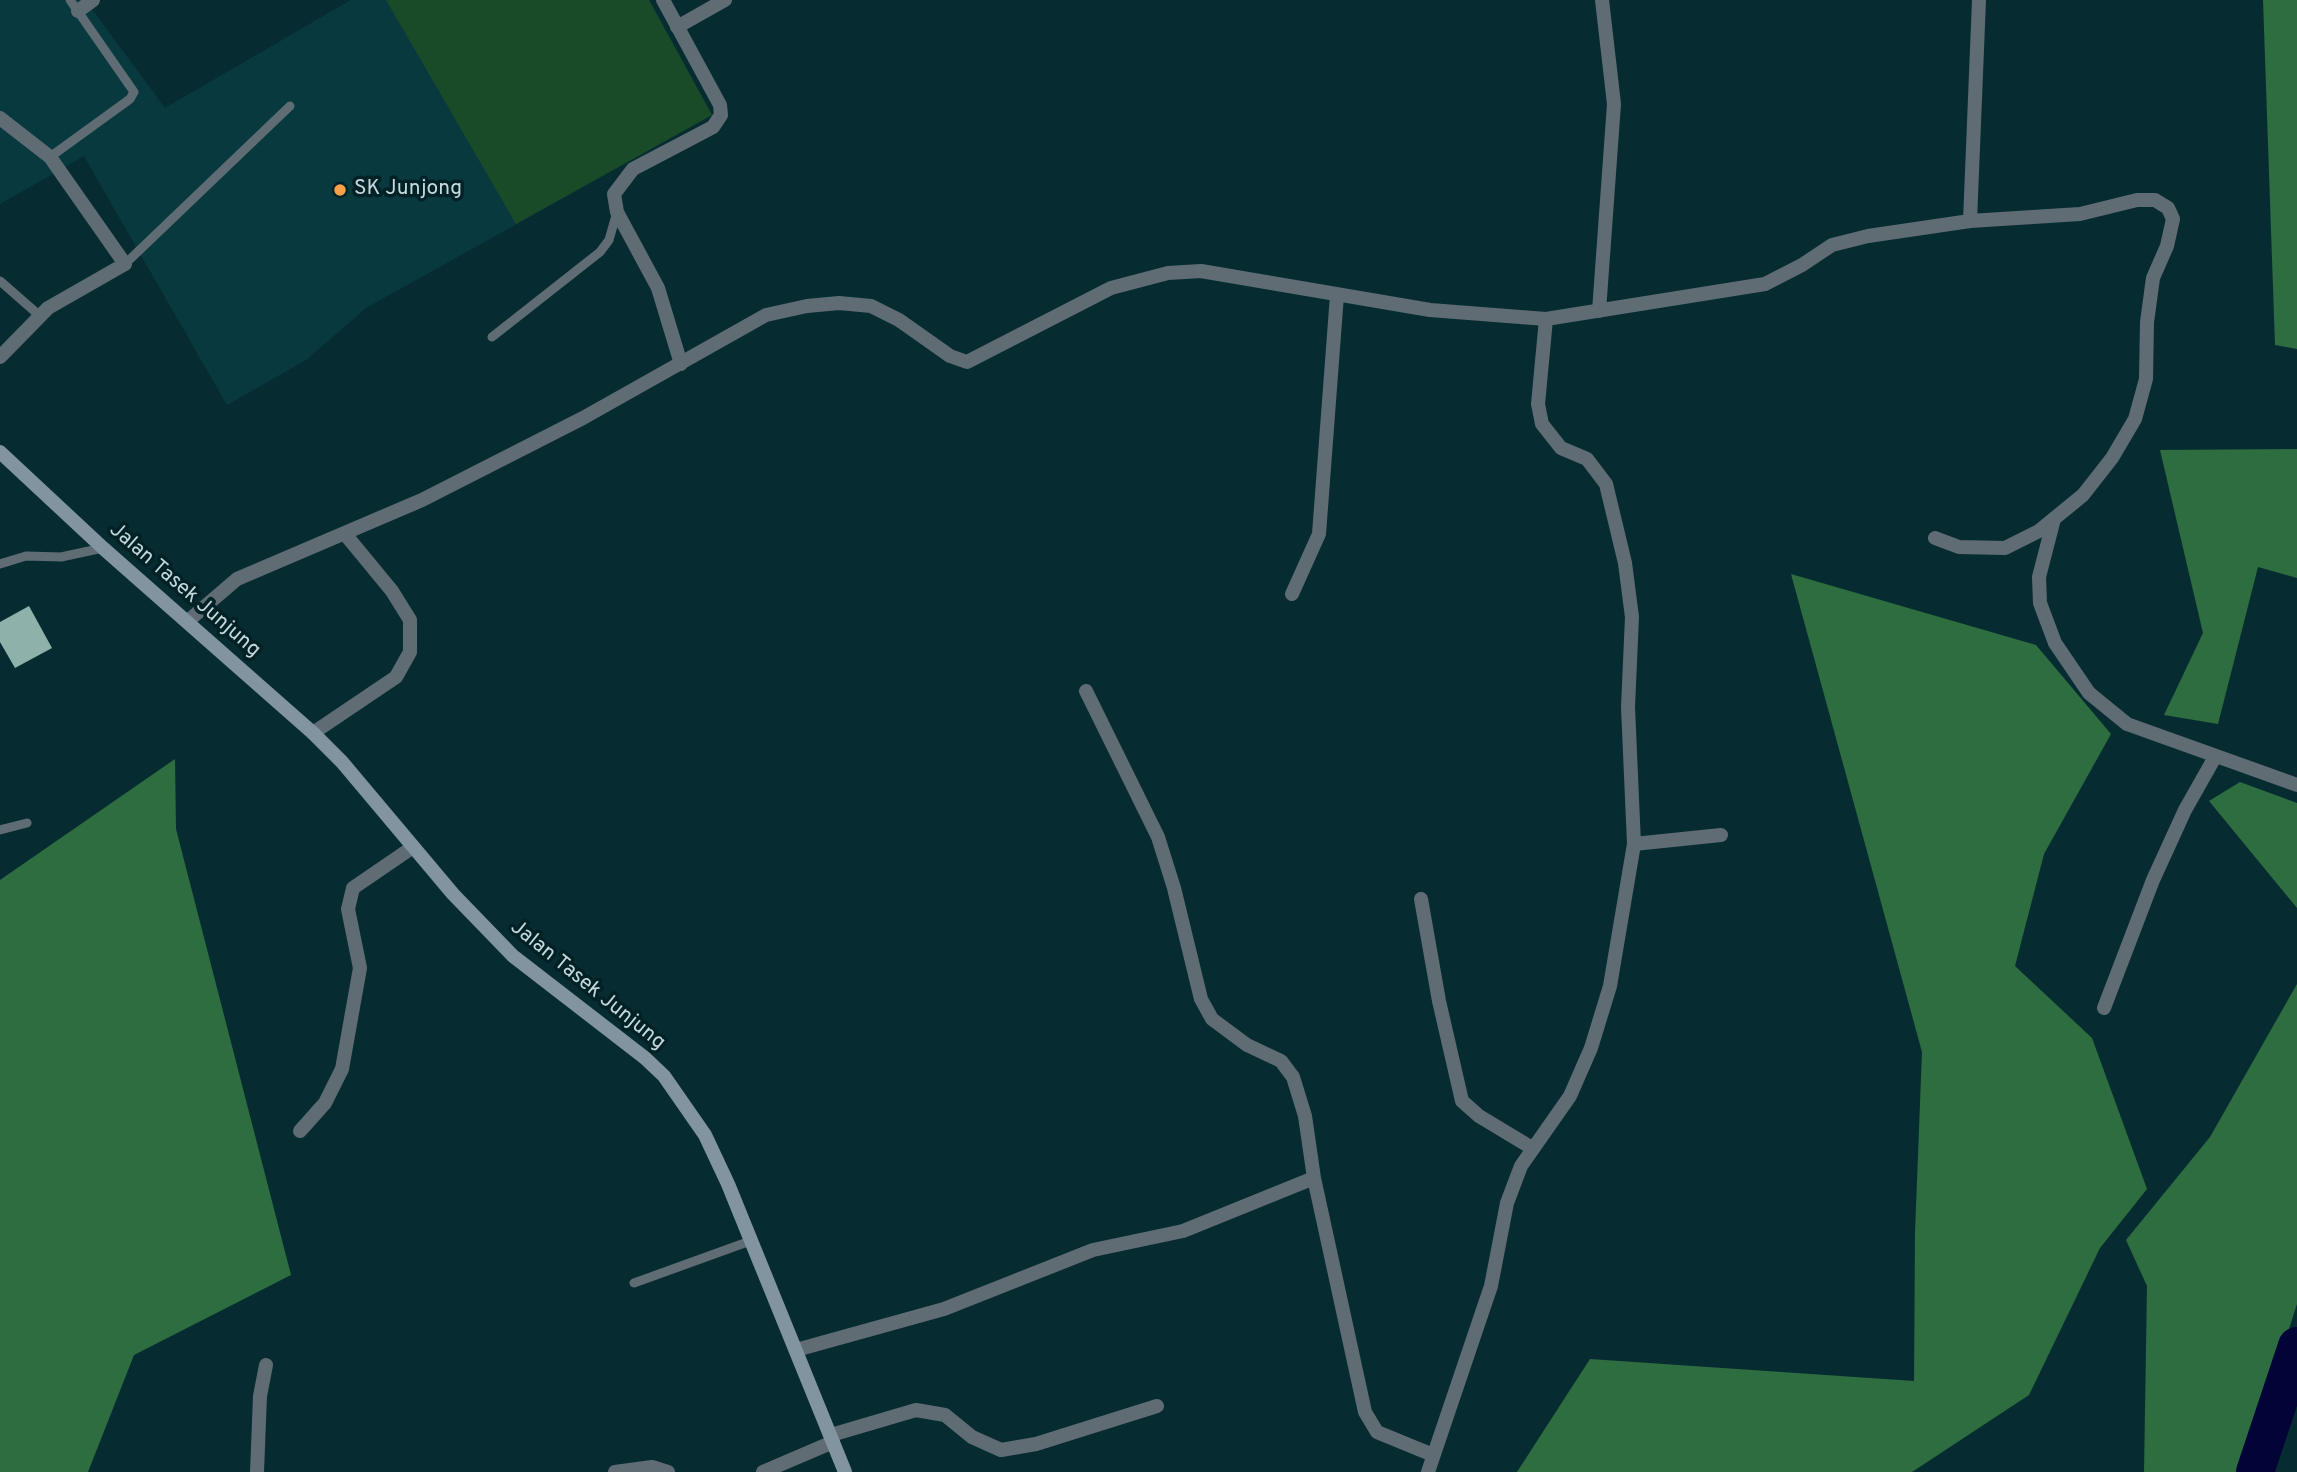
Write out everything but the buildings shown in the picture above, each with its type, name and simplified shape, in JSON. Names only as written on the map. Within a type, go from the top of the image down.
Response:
[{"type":"main road","name":"Jalan Tasek Junjung","points":[[0,452],[103,548],[313,733],[342,762],[453,894],[513,956],[664,1076],[705,1135],[753,1240],[845,1472]]},
{"type":"street","points":[[74,5],[93,0]]},
{"type":"street","points":[[663,0],[720,105],[719,121],[634,169],[614,194],[617,212],[658,288],[681,365]]},
{"type":"street","points":[[677,27],[725,0]]},
{"type":"street","points":[[1599,311],[1614,104],[1602,0]]},
{"type":"street","points":[[1970,221],[1979,0]]},
{"type":"street","points":[[0,118],[50,157],[125,264],[57,301],[0,356]]},
{"type":"street","points":[[188,621],[237,579],[345,534],[447,487],[681,365],[766,315],[807,306],[839,303],[871,306],[899,320],[950,356],[967,362],[1111,288],[1168,273],[1201,271],[1430,310],[1546,319],[1685,294],[1765,284],[1802,265],[1832,245],[1868,236],[1970,221],[2080,214],[2137,200],[2155,200],[2168,208],[2173,219],[2167,246],[2153,278],[2147,322],[2146,379],[2135,419],[2090,486],[2039,531],[2005,548],[1959,547],[1935,538]]},
{"type":"street","points":[[1292,594],[1319,534],[1336,295]]},
{"type":"street","points":[[1428,1472],[1492,1286],[1507,1203],[1521,1167],[1570,1096],[1591,1048],[1610,986],[1634,844],[1628,708],[1632,617],[1625,562],[1606,484],[1587,459],[1561,448],[1542,424],[1538,404],[1546,319]]},
{"type":"street","points":[[2054,519],[2039,577],[2040,603],[2055,643],[2089,693],[2127,724],[2297,785]]},
{"type":"street","points":[[313,733],[396,677],[410,652],[410,620],[392,591],[345,534]]},
{"type":"street","points":[[1086,691],[1158,836],[1201,999],[1212,1019],[1219,1025],[1247,1045],[1281,1061],[1293,1077],[1305,1116],[1314,1178],[1365,1412],[1377,1432],[1433,1455]]},
{"type":"street","points":[[2104,1008],[2153,880],[2185,810],[2215,757]]},
{"type":"street","points":[[1634,844],[1721,835]]},
{"type":"street","points":[[300,1131],[325,1103],[342,1069],[360,968],[348,909],[353,888],[413,847]]},
{"type":"street","points":[[1421,899],[1439,1000],[1462,1101],[1479,1116],[1532,1148]]},
{"type":"street","points":[[796,1350],[944,1309],[1093,1250],[1183,1231],[1314,1178]]},
{"type":"street","points":[[257,1472],[260,1395],[266,1365]]},
{"type":"street","points":[[763,1472],[832,1438],[916,1410],[945,1415],[972,1437],[1001,1450],[1036,1444],[1157,1406]]},
{"type":"street","points":[[615,1472],[652,1466],[667,1472]]},
{"type":"lane","points":[[50,157],[130,99],[134,92],[74,5]]},
{"type":"lane","points":[[125,264],[290,106]]},
{"type":"lane","points":[[492,337],[600,252],[609,240],[617,212]]},
{"type":"lane","points":[[0,281],[40,316]]},
{"type":"lane","points":[[0,564],[12,558],[61,557],[103,548]]},
{"type":"lane","points":[[0,830],[27,823]]},
{"type":"lane","points":[[634,1283],[753,1240]]},
{"type":"shaded area","name":"SK Junjong","points":[[0,0],[85,0],[165,108],[351,0],[649,0],[712,115],[366,308],[306,360],[227,405],[84,156],[0,204]]},
{"type":"green space","points":[[386,0],[649,0],[712,115],[516,224]]},
{"type":"green space","points":[[2263,0],[2297,0],[2297,349],[2275,345]]},
{"type":"green space","points":[[2297,449],[2297,578],[2258,567],[2218,724],[2164,715],[2203,633],[2160,450]]},
{"type":"green space","points":[[1791,574],[2036,645],[2111,734],[2044,854],[2015,966],[2092,1038],[2147,1189],[2100,1248],[2029,1395],[1912,1472],[1517,1472],[1590,1359],[1914,1381],[1915,1232],[1922,1052]]},
{"type":"green space","points":[[175,759],[176,829],[291,1275],[134,1355],[88,1472],[0,1472],[0,880]]},
{"type":"green space","points":[[2240,782],[2297,803],[2297,908],[2209,801]]},
{"type":"green space","points":[[2297,984],[2297,1304],[2243,1472],[2144,1472],[2147,1286],[2126,1240],[2210,1137]]},
{"type":"waterway","points":[[2255,1472],[2297,1346]]},
{"type":"place","name":"SK Junjong","points":[[340,190]]}]
